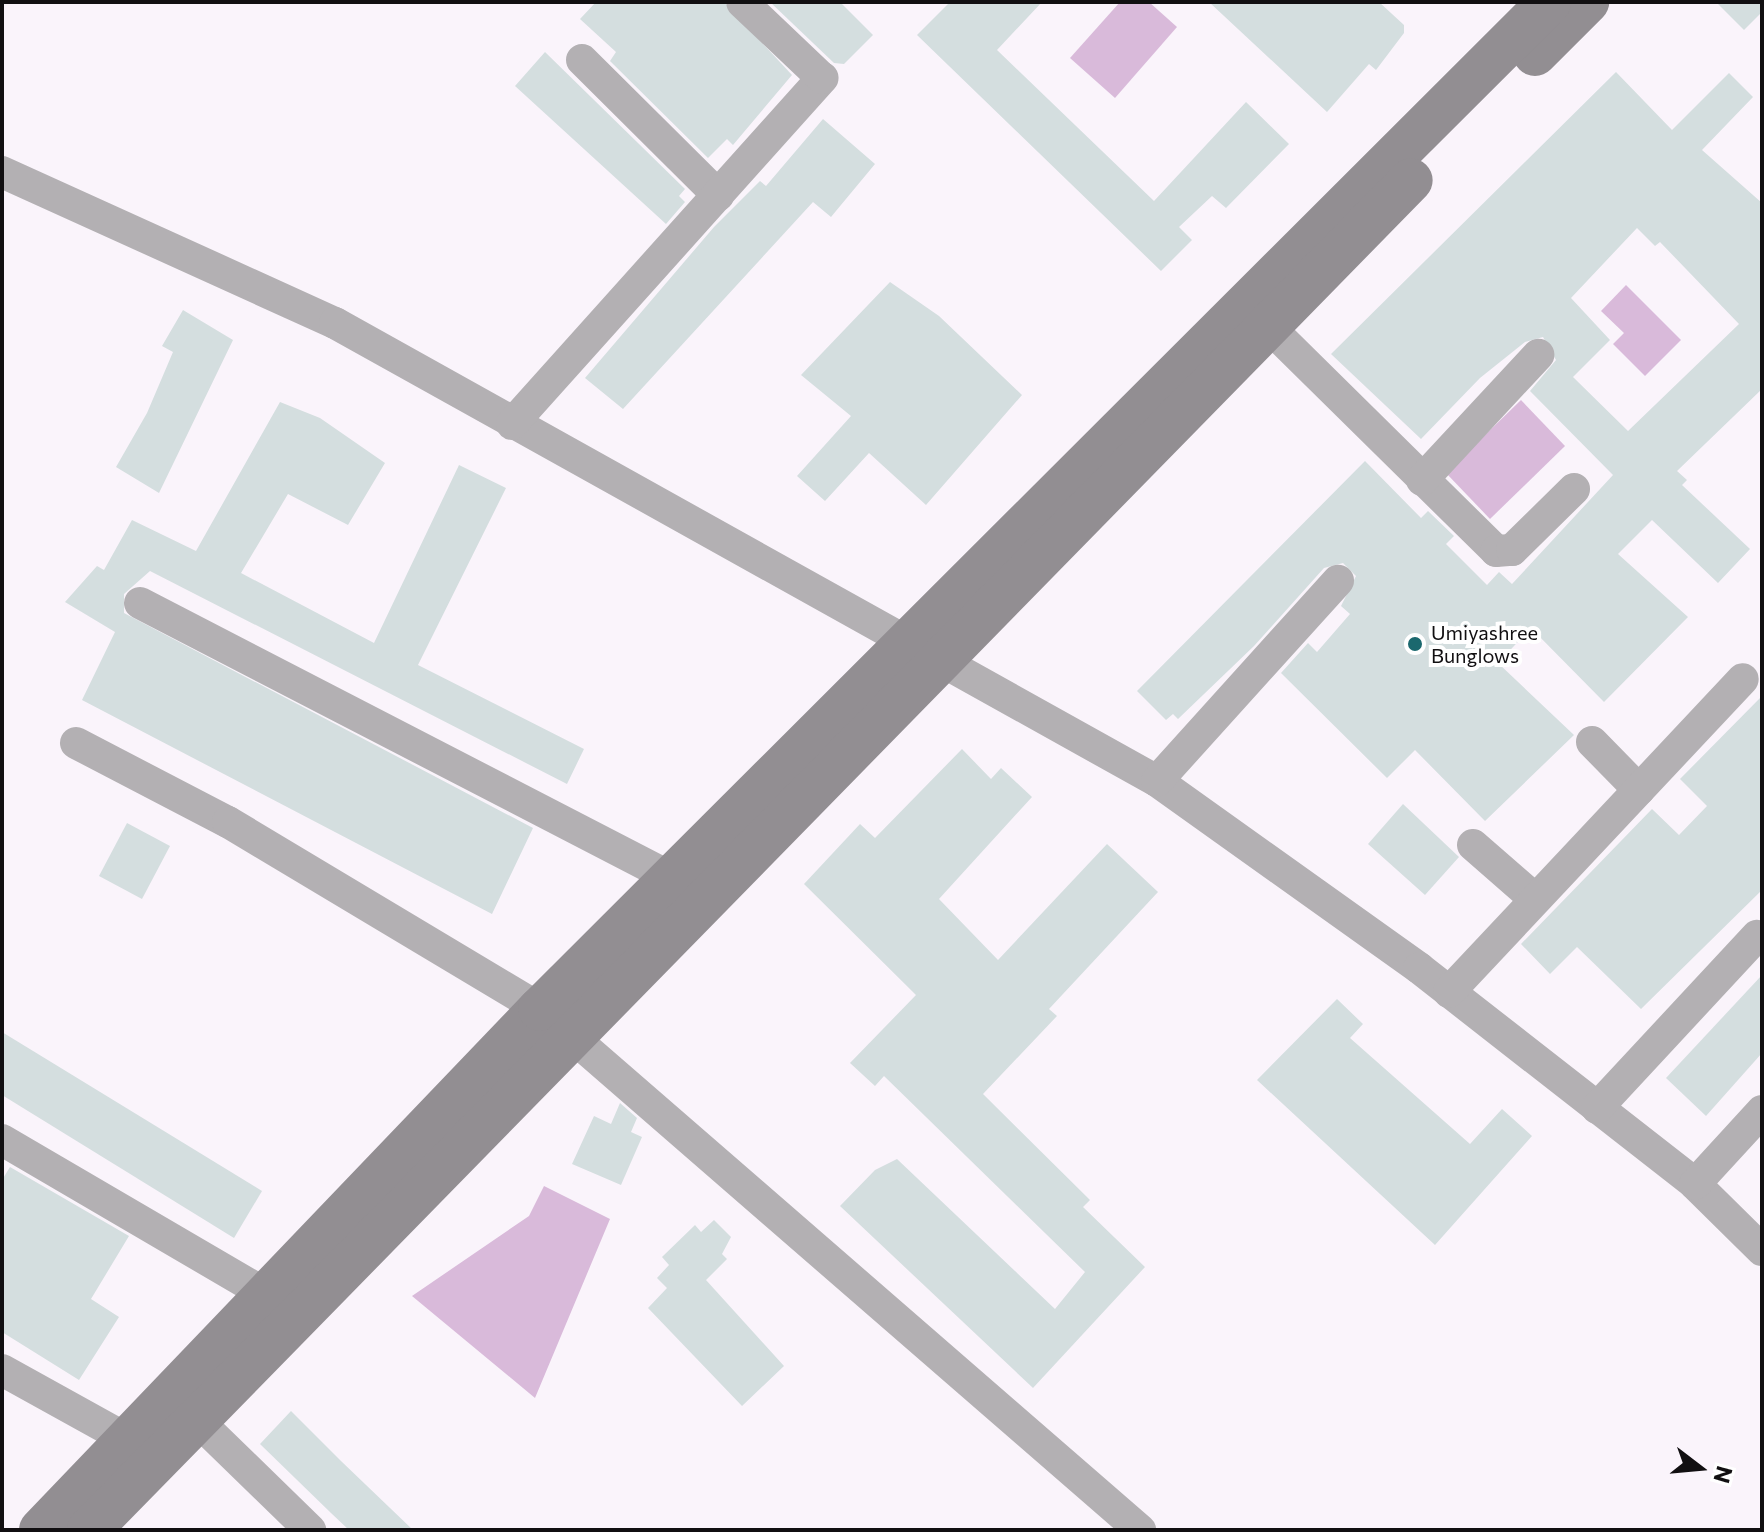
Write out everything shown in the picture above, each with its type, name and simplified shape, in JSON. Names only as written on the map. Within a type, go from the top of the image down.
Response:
[{"type":"street","points":[[512,424],[822,78],[742,2]]},
{"type":"street","points":[[89,1530],[572,1037],[923,651],[1549,2]]},
{"type":"street","points":[[41,1530],[670,877],[923,651],[1268,326],[1587,2]]},
{"type":"street","points":[[582,60],[718,195]]},
{"type":"street","points":[[2,172],[335,323],[1157,781],[1449,992],[1695,1184],[1762,1250]]},
{"type":"street","points":[[1268,326],[1422,480],[1505,553],[1574,489]]},
{"type":"street","points":[[1422,480],[1538,355]]},
{"type":"street","points":[[1157,781],[1338,581]]},
{"type":"street","points":[[140,603],[670,877]]},
{"type":"street","points":[[1449,992],[1743,679]]},
{"type":"street","points":[[1592,742],[1639,790]]},
{"type":"street","points":[[76,743],[228,822],[540,1009],[1140,1530]]},
{"type":"street","points":[[1473,845],[1535,899]]},
{"type":"street","points":[[1597,1108],[1757,936]]},
{"type":"street","points":[[1695,1184],[1762,1111]]},
{"type":"street","points":[[2,1140],[269,1296]]},
{"type":"street","points":[[2,1370],[130,1441]]},
{"type":"street","points":[[197,1420],[310,1530]]},
{"type":"shaded area","points":[[1120,2],[1149,2],[1177,27],[1115,98],[1070,58]]},
{"type":"shaded area","points":[[1626,285],[1681,340],[1645,376],[1613,344],[1624,333],[1601,311]]},
{"type":"shaded area","points":[[1521,400],[1565,446],[1490,519],[1446,473]]},
{"type":"shaded area","points":[[544,1186],[610,1219],[535,1398],[412,1296],[529,1216]]},
{"type":"building","points":[[596,2],[724,2],[792,75],[733,145],[727,139],[708,158],[610,61],[616,52],[580,19]]},
{"type":"building","points":[[770,2],[840,2],[873,35],[844,64],[834,63]]},
{"type":"building","points":[[950,2],[1042,2],[997,50],[1154,201],[1246,102],[1289,144],[1226,208],[1212,196],[1179,227],[1192,240],[1161,271],[917,35]]},
{"type":"building","points":[[1209,2],[1379,2],[1404,25],[1404,33],[1376,70],[1369,64],[1327,112]]},
{"type":"building","points":[[1716,2],[1762,2],[1762,12],[1744,30]]},
{"type":"building","points":[[545,52],[685,189],[679,196],[685,202],[666,224],[515,86]]},
{"type":"building","points":[[1616,72],[1672,130],[1729,73],[1753,97],[1702,150],[1762,203],[1762,389],[1677,471],[1687,480],[1682,485],[1750,549],[1718,583],[1652,520],[1618,554],[1688,617],[1604,702],[1531,628],[1498,663],[1574,735],[1485,821],[1415,750],[1387,778],[1281,673],[1308,643],[1317,652],[1350,614],[1341,606],[1356,576],[1343,563],[1324,568],[1254,646],[1178,719],[1173,714],[1166,720],[1137,691],[1365,461],[1421,518],[1428,511],[1454,536],[1446,544],[1487,585],[1499,572],[1512,584],[1613,475],[1530,391],[1556,360],[1543,337],[1525,342],[1480,378],[1421,439],[1331,354]],"holes":[[[1637,228],[1655,246],[1660,242],[1739,324],[1628,431],[1573,377],[1610,340],[1571,298]]]},
{"type":"building","points":[[823,119],[875,164],[831,217],[813,202],[623,409],[585,378],[714,227],[760,181],[766,186]]},
{"type":"building","points":[[890,282],[939,316],[1022,395],[926,505],[869,453],[825,501],[797,476],[851,416],[801,375]]},
{"type":"building","points":[[183,310],[233,340],[159,493],[116,467],[147,413],[173,352],[162,346]]},
{"type":"building","points":[[280,402],[320,418],[385,463],[348,525],[288,494],[241,573],[374,643],[459,465],[506,488],[418,665],[584,749],[567,784],[150,571],[124,594],[124,613],[533,828],[492,914],[82,700],[115,632],[65,602],[97,566],[104,570],[132,520],[196,551]]},
{"type":"building","points":[[1762,696],[1762,890],[1641,1009],[1577,947],[1550,974],[1521,944],[1652,809],[1679,835],[1707,806],[1680,779]]},
{"type":"building","points":[[962,749],[991,779],[1001,768],[1032,797],[939,899],[998,960],[1107,844],[1158,892],[1049,1009],[1057,1016],[983,1094],[1090,1200],[1083,1207],[1145,1267],[1033,1388],[840,1206],[875,1170],[897,1159],[1055,1309],[1085,1272],[884,1076],[875,1086],[850,1063],[916,995],[804,884],[860,824],[875,838]]},
{"type":"building","points":[[1403,804],[1459,857],[1425,895],[1368,844]]},
{"type":"building","points":[[127,823],[170,846],[142,899],[99,876]]},
{"type":"building","points":[[1762,975],[1762,1053],[1706,1116],[1666,1078]]},
{"type":"building","points":[[1337,999],[1363,1024],[1350,1038],[1470,1144],[1502,1109],[1532,1136],[1435,1245],[1257,1080]]},
{"type":"building","points":[[2,1032],[262,1191],[234,1238],[2,1095]]},
{"type":"building","points":[[620,1103],[637,1118],[631,1132],[642,1137],[621,1185],[572,1164],[594,1116],[611,1124]]},
{"type":"building","points":[[10,1167],[129,1236],[91,1299],[119,1317],[79,1380],[2,1332],[2,1180]]},
{"type":"building","points":[[714,1220],[731,1237],[722,1254],[727,1259],[706,1280],[784,1366],[742,1406],[648,1308],[667,1288],[657,1278],[669,1265],[662,1257],[695,1225],[701,1232]]},
{"type":"building","points":[[291,1411],[413,1530],[349,1530],[260,1444]]},
{"type":"place","name":"Umiyashree Bunglows","points":[[1415,644]]}]
